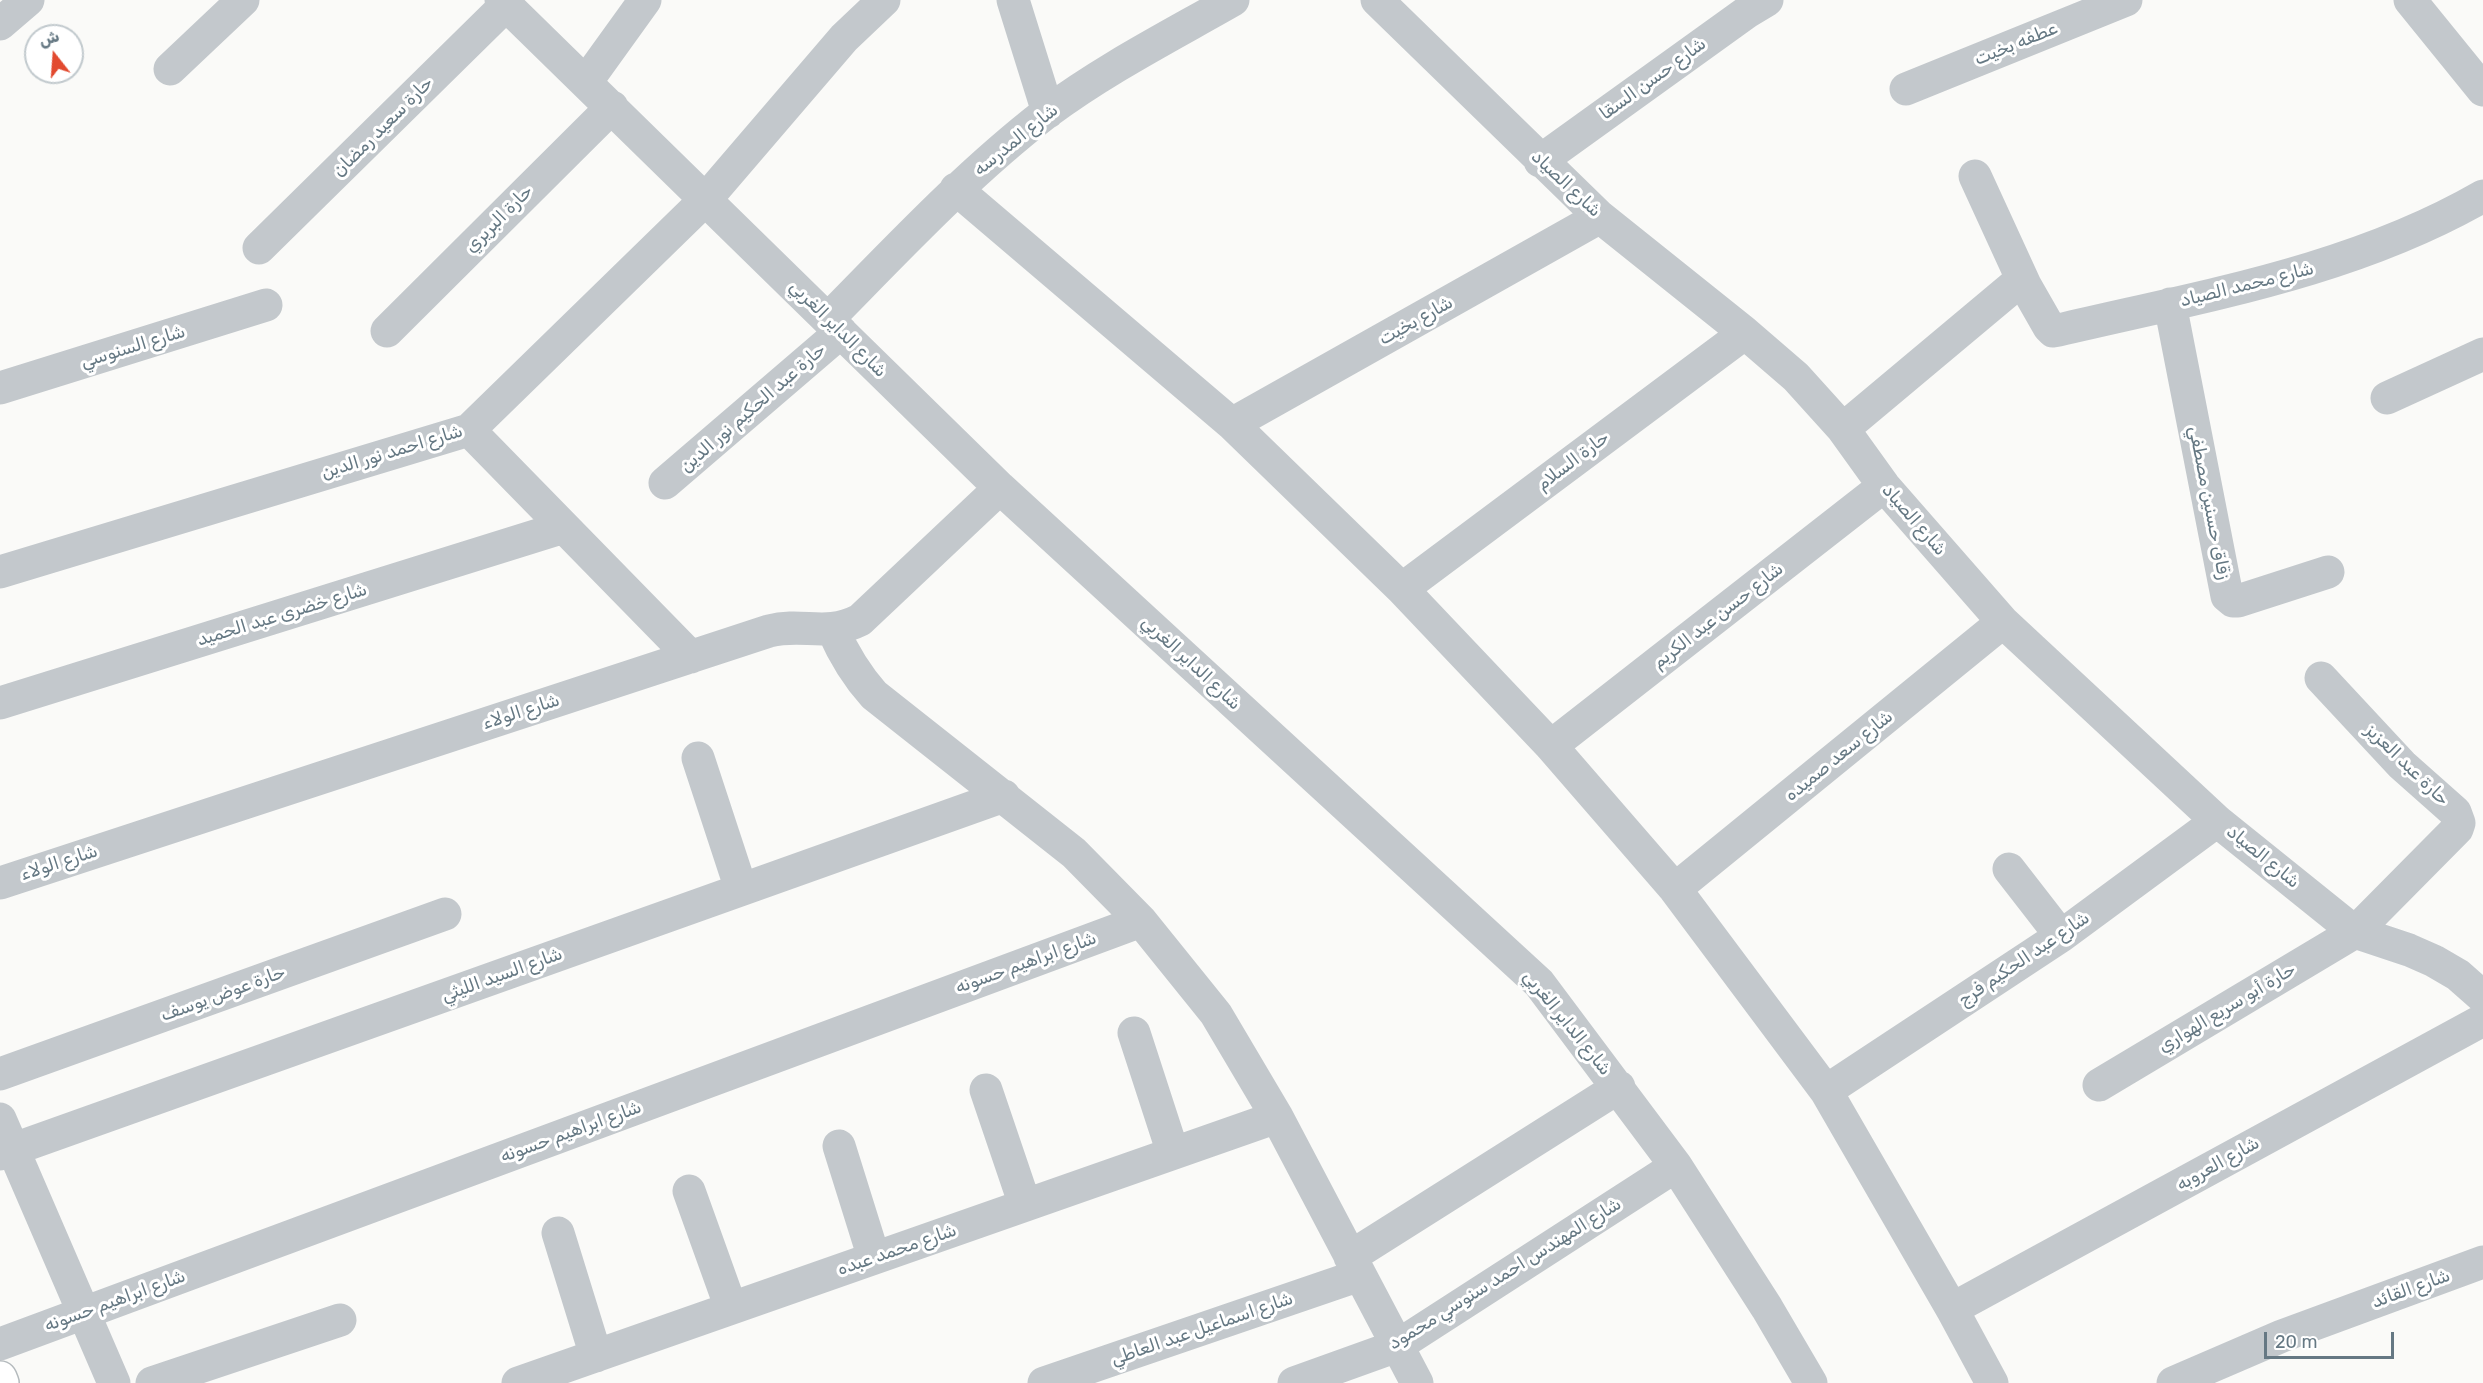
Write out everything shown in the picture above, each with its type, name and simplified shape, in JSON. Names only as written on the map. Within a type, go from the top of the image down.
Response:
[{"type":"highway","points":[[0,1378],[2,1383]]},
{"type":"street","points":[[0,24],[28,0]]},
{"type":"street","points":[[170,69],[243,0]]},
{"type":"street","points":[[586,82],[645,0]]},
{"type":"street","name":"شارع احمد نور الدين","points":[[0,572],[469,430],[706,199],[844,38],[884,0]]},
{"type":"street","points":[[1013,0],[1048,112]]},
{"type":"street","name":"شارع الصياد","points":[[1377,0],[1600,217],[1745,333],[1796,377],[1843,429],[1884,486],[2002,622],[2217,821],[2355,932],[2434,961],[2458,975],[2483,997]]},
{"type":"street","name":"شارع حسن السقا","points":[[1540,160],[1767,0]]},
{"type":"street","name":"عطفه بخيت","points":[[1906,89],[2126,0]]},
{"type":"street","points":[[2410,0],[2483,90]]},
{"type":"street","name":"شارع المدرسه","points":[[834,326],[956,189],[1048,112],[1136,53],[1230,1]]},
{"type":"street","name":"شارع الداير الغربي","points":[[503,3],[1000,488],[1539,983],[1619,1087],[1676,1167],[1767,1308],[1811,1383]]},
{"type":"street","name":"حارة سعيد رمضان","points":[[259,248],[503,3]]},
{"type":"street","name":"حارة البريري","points":[[387,331],[612,107]]},
{"type":"street","name":"شارع محمد الصياد","points":[[1975,176],[2025,285],[2053,331],[2248,287],[2326,265],[2400,236],[2483,196]]},
{"type":"street","points":[[956,189],[1232,424],[1402,590],[1551,746],[1675,889],[1826,1091],[1992,1383]]},
{"type":"street","name":"شارع بخيت","points":[[1232,424],[1600,217]]},
{"type":"street","points":[[1843,429],[2015,285],[2025,285]]},
{"type":"street","name":"زقاق حسنين مصطفي","points":[[2170,304],[2227,596],[2238,601],[2328,572]]},
{"type":"street","name":"شارع السنوسي","points":[[0,388],[266,305]]},
{"type":"street","name":"حارة عبد الحكيم نور الدين","points":[[665,483],[834,326]]},
{"type":"street","name":"حارة السلام","points":[[1402,590],[1745,333]]},
{"type":"street","points":[[2388,398],[2483,354]]},
{"type":"street","points":[[469,430],[691,657]]},
{"type":"street","name":"شارع حسن عبد الكريم","points":[[1551,746],[1884,486]]},
{"type":"street","name":"شارع الولاء","points":[[0,883],[786,627],[833,630],[860,620],[1000,488]]},
{"type":"street","name":"شارع خضرى عبد الحميد","points":[[0,703],[564,527]]},
{"type":"street","name":"شارع سعد صميده","points":[[1675,889],[2002,622]]},
{"type":"street","points":[[833,630],[856,676],[874,695],[1074,853],[1142,921],[1216,1014],[1277,1116],[1417,1383]]},
{"type":"street","name":"حارة عبد العزيز","points":[[2321,678],[2402,765],[2455,812],[2459,823],[2453,833],[2355,932]]},
{"type":"street","points":[[698,758],[741,889]]},
{"type":"street","name":"شارع السيد الليثي","points":[[7,1151],[1004,796]]},
{"type":"street","name":"شارع عبد الحكيم فرج","points":[[1826,1091],[2061,936],[2217,821]]},
{"type":"street","points":[[2009,869],[2061,936]]},
{"type":"street","name":"حارة عوض يوسف","points":[[0,1074],[445,914]]},
{"type":"street","name":"شارع ابراهيم حسونه","points":[[0,1344],[1142,921]]},
{"type":"street","name":"حارة أبو سريع الهواري","points":[[2098,1085],[2355,932]]},
{"type":"street","name":"شارع العروبه","points":[[1952,1309],[2483,1020]]},
{"type":"street","points":[[1134,1033],[1173,1153]]},
{"type":"street","name":"شارع اسماعيل عبد العاطي","points":[[1044,1383],[1355,1266],[1619,1087]]},
{"type":"street","points":[[986,1090],[1025,1205]]},
{"type":"street","name":"شارع محمد عبده","points":[[518,1383],[1277,1116]]},
{"type":"street","points":[[0,1119],[7,1151],[84,1313],[114,1383]]},
{"type":"street","points":[[839,1146],[874,1258]]},
{"type":"street","name":"شارع المهندس احمد سنوسي محمود","points":[[1294,1383],[1397,1346],[1676,1167]]},
{"type":"street","points":[[689,1191],[731,1308]]},
{"type":"street","points":[[558,1233],[596,1356]]},
{"type":"street","name":"شارع القائد","points":[[2173,1383],[2282,1336],[2483,1262]]},
{"type":"street","points":[[152,1383],[340,1320]]}]
